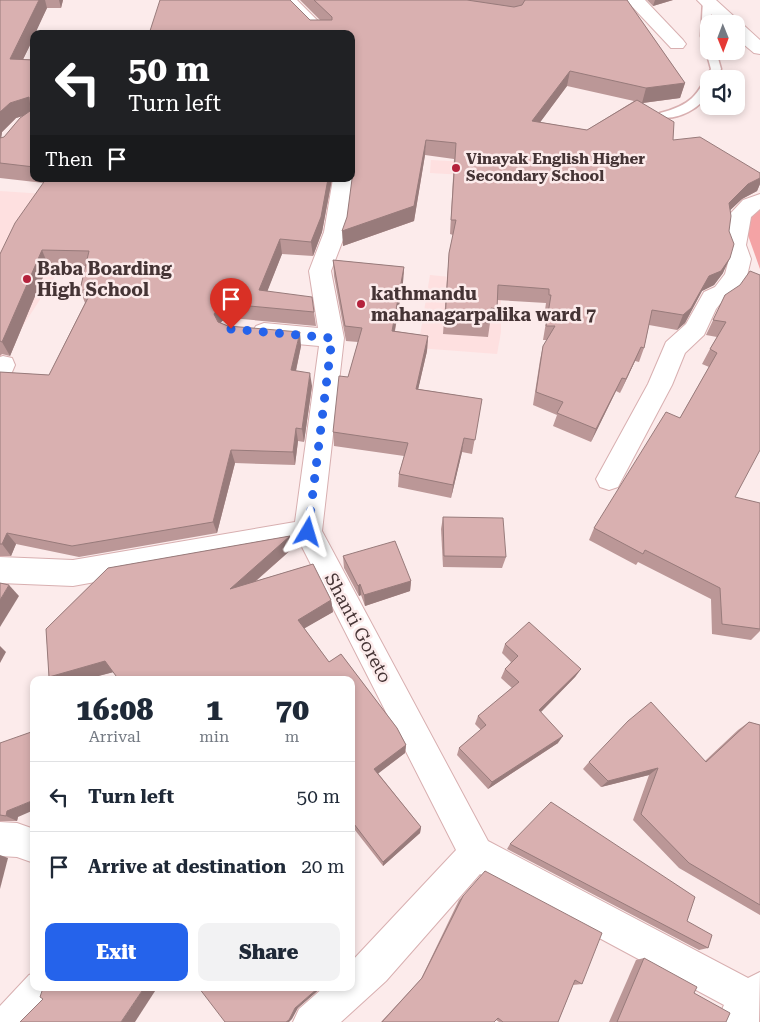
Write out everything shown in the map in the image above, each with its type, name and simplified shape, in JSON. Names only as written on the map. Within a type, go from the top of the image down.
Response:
[{"type":"main road","points":[[287,0],[318,30]]},
{"type":"main road","points":[[635,0],[677,44]]},
{"type":"main road","points":[[706,0],[722,15]]},
{"type":"main road","points":[[745,36],[760,49]]},
{"type":"main road","points":[[0,570],[74,573],[308,532],[332,338],[320,271],[335,232],[343,182]]},
{"type":"main road","points":[[609,479],[660,385],[675,348],[696,330],[706,306],[712,298],[723,293],[736,276],[740,259],[735,245],[741,214],[751,205],[760,201]]},
{"type":"main road","points":[[240,330],[332,338]]},
{"type":"main road","name":"Shanti Goreto","points":[[308,532],[476,853]]},
{"type":"main road","points":[[0,838],[17,840],[30,845]]},
{"type":"main road","points":[[355,984],[373,968],[476,853],[749,1004]]},
{"type":"main road","points":[[11,1022],[39,991]]},
{"type":"main road","points":[[312,1022],[347,991]]},
{"type":"lane","points":[[706,0],[706,15]]},
{"type":"lane","points":[[664,115],[682,112],[697,102],[700,97]]},
{"type":"shaded area","name":"Vinayak English Higher Secondary School","points":[[431,160],[481,163],[481,176],[430,173]]},
{"type":"shaded area","name":"Baba Boarding High School","points":[[0,191],[106,198],[0,361]]},
{"type":"shaded area","points":[[760,204],[760,269],[739,210]]},
{"type":"shaded area","points":[[430,275],[501,282],[501,332],[497,354],[418,348]]},
{"type":"building","points":[[0,0],[39,0],[10,59],[30,60],[30,111],[29,97],[10,103],[0,112]]},
{"type":"building","points":[[160,0],[290,0],[310,20],[332,20],[332,17],[314,0],[467,0],[514,7],[522,5],[525,0],[627,0],[685,83],[646,88],[570,71],[532,121],[587,130],[637,100],[674,122],[673,140],[700,137],[760,173],[760,178],[748,184],[729,203],[731,216],[729,231],[734,244],[730,258],[721,271],[709,276],[691,308],[683,315],[652,310],[644,348],[641,347],[626,379],[622,378],[596,429],[557,413],[563,402],[536,392],[543,346],[555,326],[546,326],[551,295],[549,295],[549,289],[498,285],[497,309],[491,308],[490,323],[445,320],[449,253],[456,220],[451,220],[456,143],[426,140],[414,206],[342,231],[347,217],[352,182],[355,182],[355,30],[150,30]]},
{"type":"building","points":[[30,111],[30,167],[0,163],[0,138],[4,137],[20,118]]},
{"type":"building","points":[[44,182],[327,182],[321,217],[311,242],[280,239],[259,290],[312,297],[314,312],[228,304],[219,307],[214,314],[218,322],[228,326],[300,332],[291,370],[310,373],[302,429],[296,428],[293,452],[231,450],[213,522],[72,546],[7,533],[2,544],[0,544],[0,372],[49,375],[92,290],[80,290],[89,251],[42,250],[2,342],[0,341],[0,254],[15,223]]},
{"type":"building","points":[[333,260],[404,267],[392,331],[428,336],[416,389],[482,399],[475,440],[464,438],[453,485],[399,474],[408,443],[333,432],[339,376],[348,377],[362,328],[345,326]]},
{"type":"building","points":[[750,271],[760,275],[760,450],[735,497],[760,503],[760,629],[722,624],[720,588],[645,550],[643,554],[594,528],[666,412],[680,418],[717,353],[710,349],[726,322],[713,320],[725,295],[740,285]]},
{"type":"building","points":[[443,517],[503,518],[506,557],[444,556]]},
{"type":"building","points":[[290,536],[230,589],[313,564],[331,600],[298,620],[329,662],[341,654],[397,728],[406,745],[374,769],[421,827],[383,862],[355,825],[355,676],[116,676],[105,661],[49,676],[46,629],[108,568]]},
{"type":"building","points":[[395,541],[411,581],[364,595],[360,584],[358,586],[343,556]]},
{"type":"building","points":[[0,583],[9,585],[0,600]]},
{"type":"building","points":[[529,622],[581,669],[539,710],[563,736],[492,782],[459,748],[486,725],[478,716],[519,682],[505,669],[518,656],[505,644]]},
{"type":"building","points":[[651,702],[706,762],[749,722],[760,725],[760,905],[689,863],[641,814],[658,768],[608,781],[589,762],[628,721]]},
{"type":"building","points":[[30,732],[30,802],[7,811],[6,816],[0,815],[0,743]]},
{"type":"building","points":[[551,802],[695,897],[687,921],[712,935],[708,948],[510,844]]},
{"type":"building","points":[[485,871],[602,933],[582,984],[575,980],[558,1022],[503,1022],[498,1018],[494,1022],[382,1022],[422,978],[463,896]]},
{"type":"building","points":[[644,958],[697,987],[694,993],[730,1013],[726,1022],[617,1022]]},
{"type":"building","points":[[42,991],[142,991],[121,1022],[20,1022],[43,999],[40,997]]},
{"type":"building","points":[[201,991],[315,991],[295,1008],[286,1022],[225,1022]]},
{"type":"place","name":"Vinayak English Higher Secondary School","points":[[456,168]]},
{"type":"place","name":"Baba Boarding High School","points":[[27,279]]},
{"type":"place","name":"kathmandu mahanagarpalika ward 7","points":[[361,304]]},
{"type":"route","points":[[231,329],[332,338],[308,532]]}]
